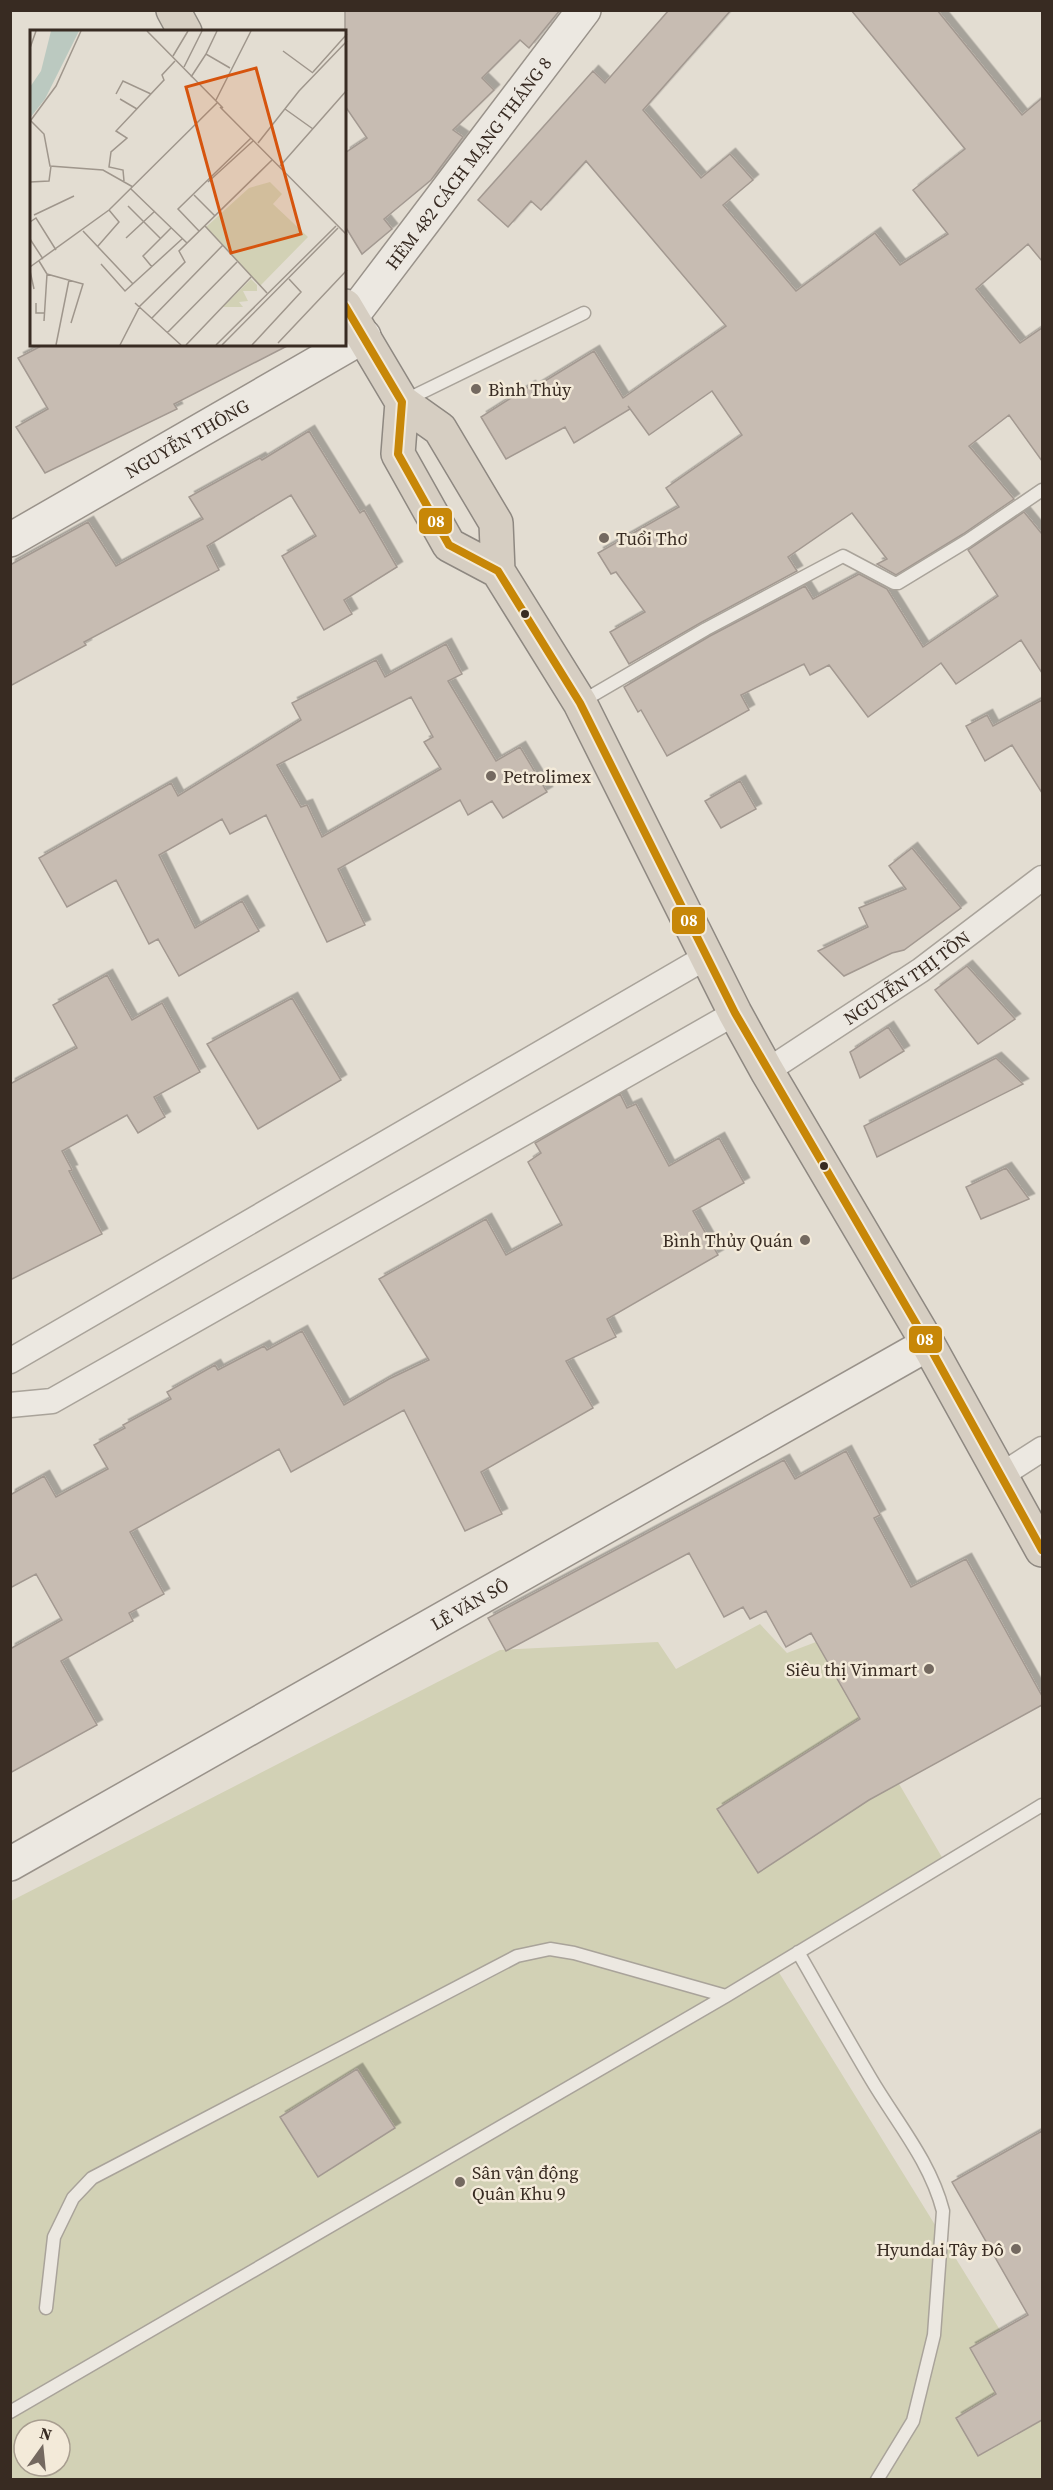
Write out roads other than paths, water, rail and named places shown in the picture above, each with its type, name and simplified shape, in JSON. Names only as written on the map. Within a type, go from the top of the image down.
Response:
[{"type":"highway","points":[[173,10],[184,30]]},
{"type":"highway","points":[[354,319],[402,402],[440,429],[496,523],[498,571],[580,703],[735,1013],[767,1071],[928,1344],[1042,1550]]},
{"type":"highway","points":[[402,402],[398,454],[448,545],[498,571]]},
{"type":"street","name":"HẺM 482 CÁCH MẠNG THÁNG 8","points":[[354,319],[584,10]]},
{"type":"street","name":"NGUYỄN THÔNG","points":[[10,540],[312,346]]},
{"type":"street","name":"NGUYỄN THỊ TỒN","points":[[767,1071],[921,970],[1042,878]]},
{"type":"street","points":[[10,1361],[708,956]]},
{"type":"street","points":[[10,1405],[52,1401],[735,1013]]},
{"type":"street","name":"LÊ VĂN SÔ","points":[[10,1864],[928,1344]]},
{"type":"street","points":[[1000,1476],[1042,1449]]},
{"type":"lane","points":[[402,402],[584,313]]},
{"type":"lane","points":[[580,703],[706,629],[843,556],[898,583],[967,542],[1042,490]]},
{"type":"lane","points":[[10,2412],[726,1996],[1042,1805]]},
{"type":"lane","points":[[46,2308],[54,2237],[73,2198],[92,2178],[517,1956],[550,1949],[574,1953],[726,1996]]},
{"type":"lane","points":[[798,1952],[872,2080],[925,2162],[938,2192],[943,2211],[932,2346],[913,2421],[877,2480]]},
{"type":"place","name":"Bình Thủy","points":[[476,389]]},
{"type":"place","name":"Tuổi Thơ","points":[[604,538]]},
{"type":"place","name":"Petrolimex","points":[[491,776]]},
{"type":"place","name":"Bình Thủy Quán","points":[[805,1240]]},
{"type":"place","name":"Siêu thị Vinmart","points":[[929,1669]]},
{"type":"place","name":"Sân vận động Quân Khu 9","points":[[460,2182]]},
{"type":"place","name":"Hyundai Tây Đô","points":[[1016,2249]]}]
